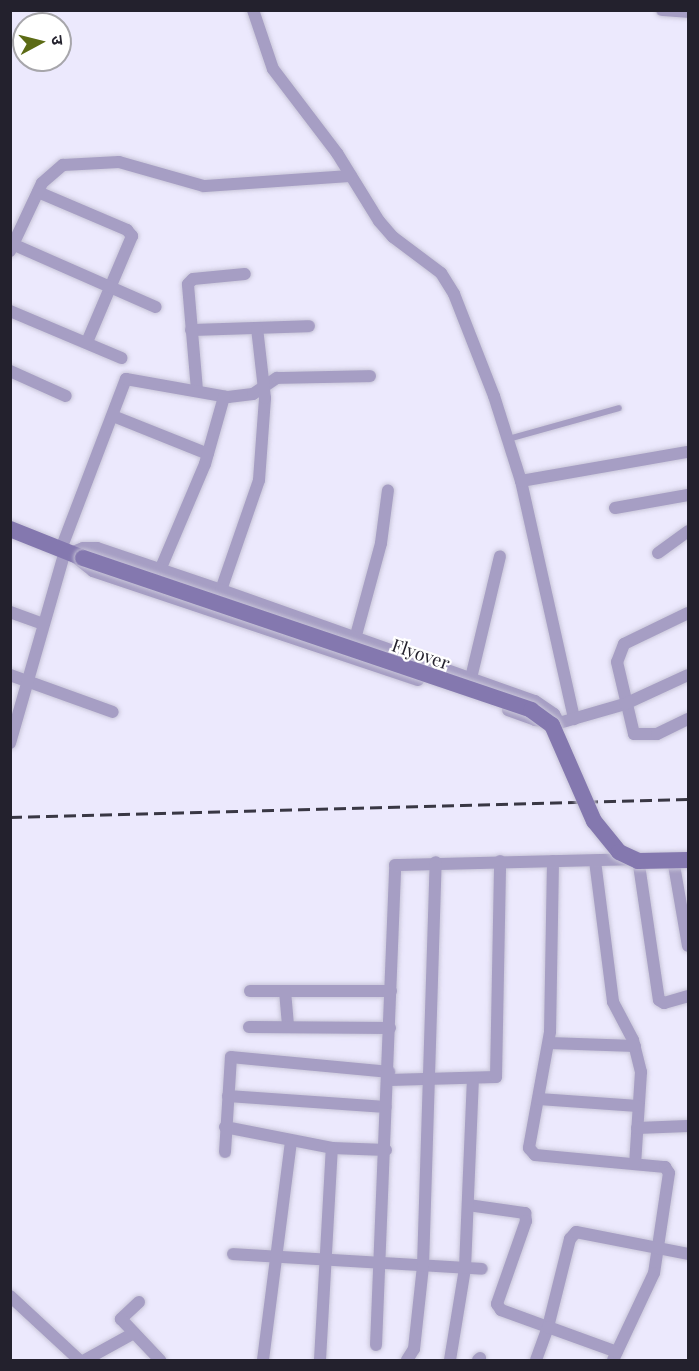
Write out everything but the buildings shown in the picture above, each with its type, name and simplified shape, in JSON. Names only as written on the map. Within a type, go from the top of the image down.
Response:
[{"type":"main road","name":"Flyover","points":[[13,530],[70,553],[531,710],[552,725],[594,821],[619,852],[639,861],[681,863]]},
{"type":"street","points":[[253,10],[273,69],[351,176],[386,230],[447,280],[474,342],[520,481],[574,719]]},
{"type":"street","points":[[662,10],[688,12]]},
{"type":"street","points":[[156,307],[112,285],[12,246],[38,192],[56,167],[89,161],[119,162],[204,186],[351,176]]},
{"type":"street","points":[[38,192],[131,233],[130,249],[87,342]]},
{"type":"street","points":[[196,390],[189,282],[245,273]]},
{"type":"street","points":[[10,311],[121,358]]},
{"type":"street","points":[[191,330],[309,326]]},
{"type":"street","points":[[221,590],[257,491],[264,384],[257,328]]},
{"type":"street","points":[[10,371],[66,396]]},
{"type":"street","points":[[10,743],[44,624],[70,553],[124,382],[129,377],[224,397],[253,394],[264,384],[277,378],[370,376]]},
{"type":"street","points":[[160,570],[208,454],[224,397]]},
{"type":"street","points":[[113,416],[208,454]]},
{"type":"street","points":[[520,481],[688,452]]},
{"type":"street","points":[[355,639],[381,543],[388,490]]},
{"type":"street","points":[[615,507],[688,495]]},
{"type":"street","points":[[658,553],[688,531]]},
{"type":"street","points":[[70,553],[89,547],[221,590],[535,701],[555,714],[559,723]]},
{"type":"street","points":[[70,553],[93,571],[535,720],[559,723],[574,719],[624,704],[688,675]]},
{"type":"street","points":[[471,678],[500,556]]},
{"type":"street","points":[[10,612],[44,624]]},
{"type":"street","points":[[688,613],[620,649],[617,662],[624,704],[632,730],[640,736],[657,734],[688,719]]},
{"type":"street","points":[[10,675],[112,712]]},
{"type":"street","points":[[376,1345],[382,1263],[386,1107],[389,1076],[393,868],[401,861],[618,861],[688,854]]},
{"type":"street","points":[[225,1152],[230,1059],[234,1057],[431,1080],[473,1079],[497,1075],[500,861]]},
{"type":"street","points":[[468,1205],[525,1213],[526,1221],[497,1304],[501,1310],[548,1327],[615,1356],[642,1305],[660,1249],[669,1173],[665,1167],[532,1154],[529,1143],[549,1043],[553,861]]},
{"type":"street","points":[[595,861],[613,1002],[635,1046],[641,1072],[635,1164]]},
{"type":"street","points":[[618,861],[639,865],[681,863],[688,865]]},
{"type":"street","points":[[413,1359],[423,1266],[431,1080],[436,862]]},
{"type":"street","points":[[681,863],[688,946]]},
{"type":"street","points":[[639,865],[659,1000],[664,1003],[688,999]]},
{"type":"street","points":[[250,991],[391,991]]},
{"type":"street","points":[[285,991],[288,1027]]},
{"type":"street","points":[[249,1027],[390,1028]]},
{"type":"street","points":[[549,1043],[635,1046]]},
{"type":"street","points":[[450,1360],[465,1268],[473,1079]]},
{"type":"street","points":[[228,1096],[386,1107]]},
{"type":"street","points":[[539,1099],[638,1106]]},
{"type":"street","points":[[637,1128],[688,1126]]},
{"type":"street","points":[[225,1127],[332,1148],[386,1150]]},
{"type":"street","points":[[263,1360],[291,1141]]},
{"type":"street","points":[[320,1360],[332,1148]]},
{"type":"street","points":[[536,1360],[548,1327],[572,1235],[582,1231],[616,1242],[688,1254]]},
{"type":"street","points":[[233,1254],[278,1254],[482,1269]]},
{"type":"street","points":[[10,1296],[79,1360]]},
{"type":"street","points":[[139,1302],[120,1316],[160,1360]]},
{"type":"street","points":[[85,1360],[134,1333]]},
{"type":"lane","points":[[507,439],[619,408]]},
{"type":"railway","points":[[10,817],[688,799]]}]
